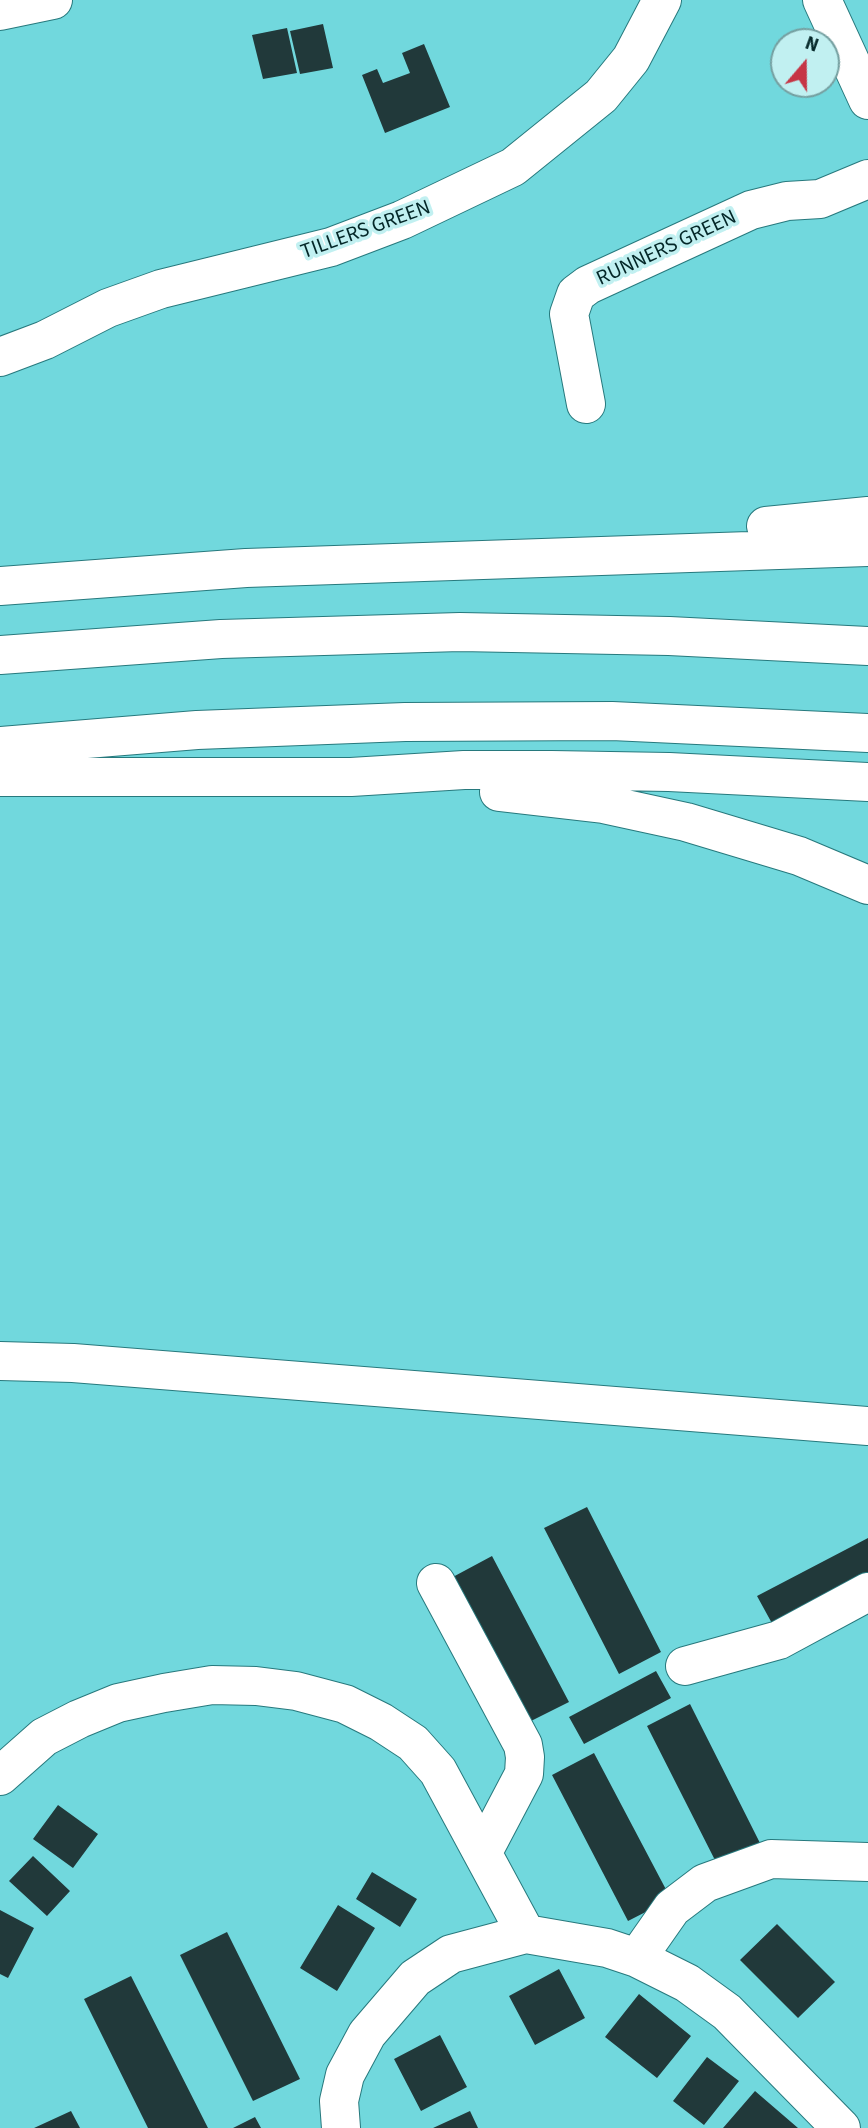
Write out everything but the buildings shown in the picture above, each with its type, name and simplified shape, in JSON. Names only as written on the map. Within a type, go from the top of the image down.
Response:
[{"type":"main road","points":[[0,11],[53,0]]},
{"type":"main road","name":"TILLERS GREEN","points":[[0,358],[45,340],[107,308],[150,293],[331,247],[402,220],[502,173],[601,96],[631,59],[662,0]]},
{"type":"main road","points":[[835,5],[868,100]]},
{"type":"main road","name":"RUNNERS GREEN","points":[[586,404],[569,314],[576,294],[588,285],[751,211],[787,201],[820,199],[868,179]]},
{"type":"main road","points":[[0,586],[868,516]]},
{"type":"main road","points":[[160,573],[868,547]]},
{"type":"main road","points":[[0,655],[241,638],[460,632],[639,635],[868,646]]},
{"type":"main road","points":[[0,746],[197,730],[424,721],[612,721],[868,733]]},
{"type":"main road","points":[[0,777],[351,777],[464,770],[552,770],[868,782]]},
{"type":"main road","points":[[351,777],[552,797],[636,811],[751,840],[868,885]]},
{"type":"main road","points":[[0,1361],[86,1364],[868,1426]]},
{"type":"main road","points":[[436,1583],[523,1745],[524,1774],[483,1852]]},
{"type":"main road","points":[[685,1666],[779,1640],[868,1592]]},
{"type":"main road","points":[[0,1776],[44,1737],[118,1703],[212,1685],[256,1686],[296,1691],[345,1704],[382,1722],[413,1743],[438,1771],[526,1934]]},
{"type":"main road","points":[[637,1958],[657,1925],[672,1908],[705,1883],[771,1858],[868,1861]]},
{"type":"main road","points":[[341,2128],[339,2101],[345,2075],[367,2034],[415,1978],[451,1954],[526,1934],[587,1943],[637,1958],[687,1983],[727,2012],[841,2128]]}]
